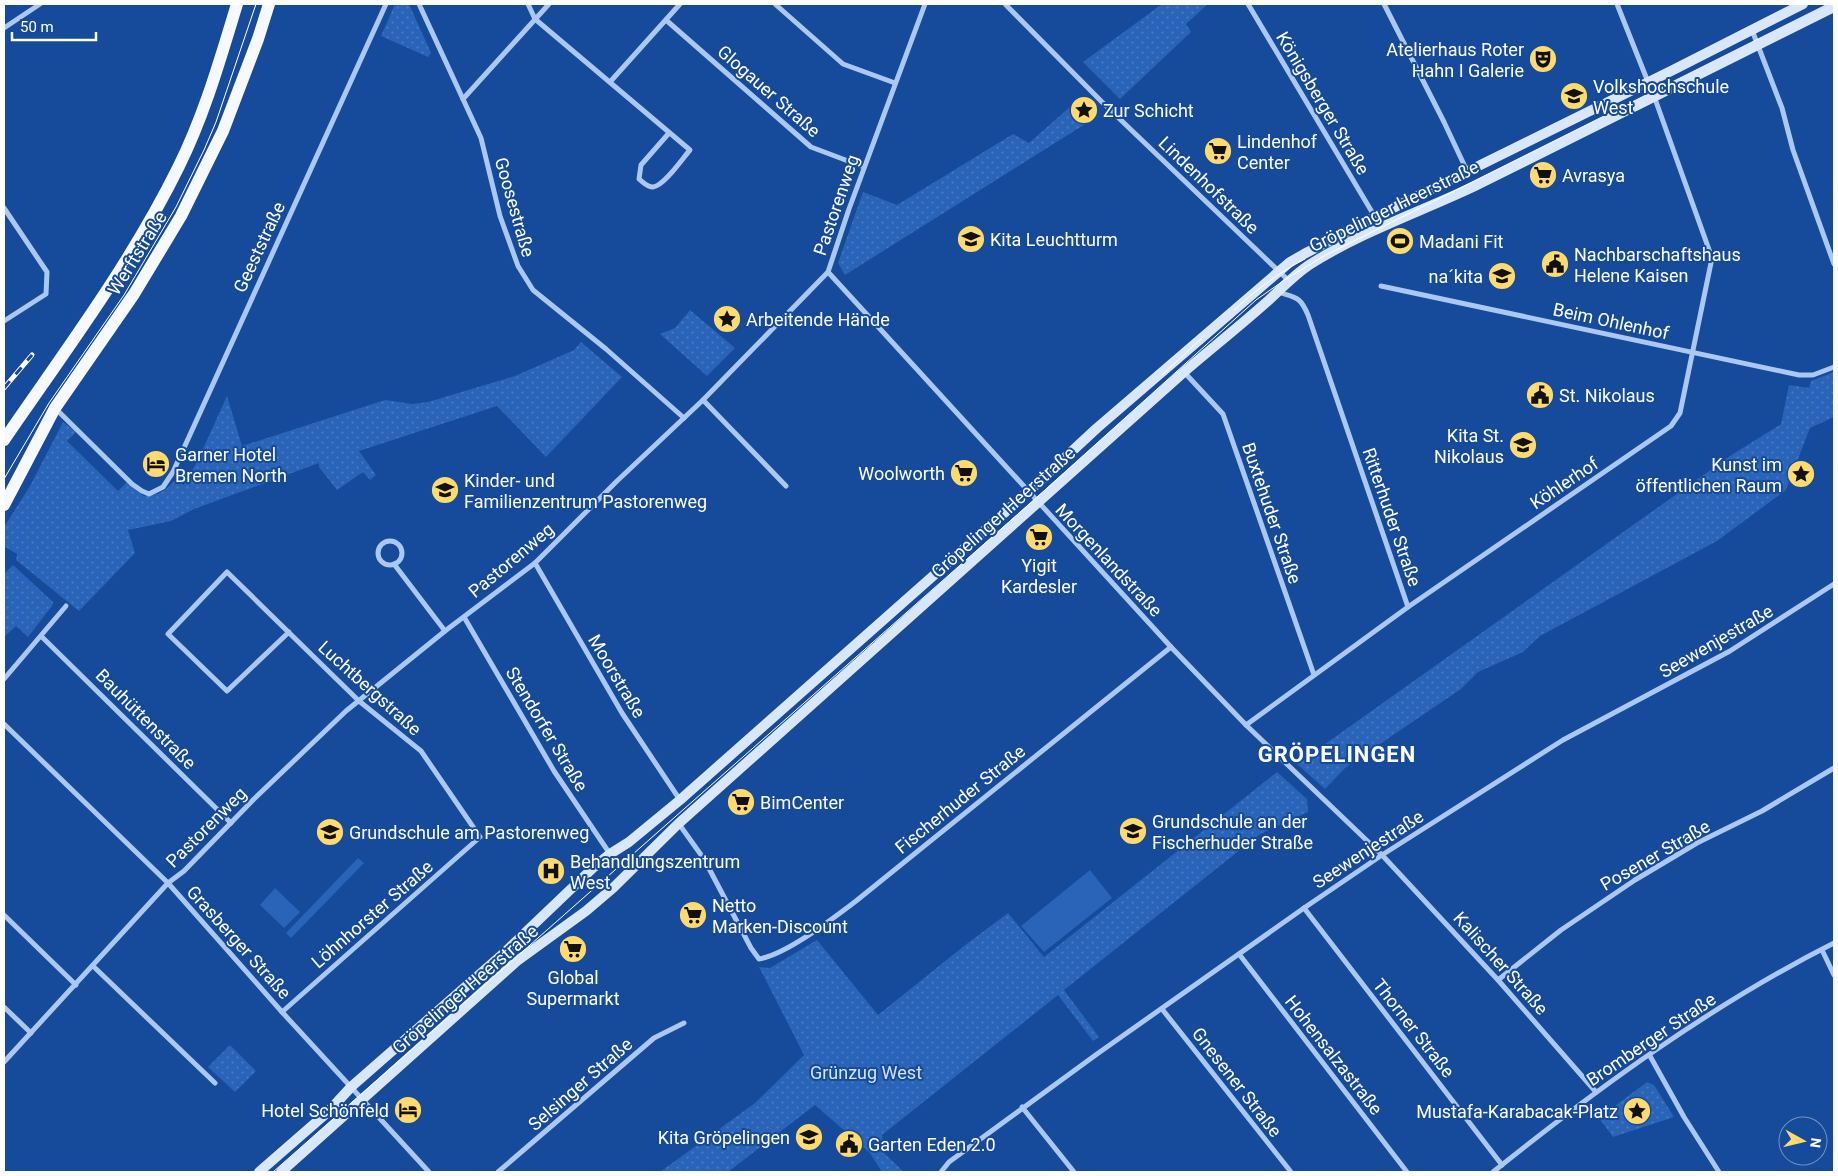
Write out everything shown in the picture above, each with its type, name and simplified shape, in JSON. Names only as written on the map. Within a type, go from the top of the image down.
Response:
[{"type":"main road","name":"Werftstraße","points":[[4,440],[111,286],[157,210],[179,167],[215,79],[237,4]]},
{"type":"main road","name":"Werftstraße","points":[[4,505],[55,408],[134,294],[181,216],[223,131],[258,39],[269,4]]},
{"type":"main road","name":"Gröpelinger Heerstraße","points":[[259,1172],[329,1111],[351,1087],[504,953],[610,854],[629,842],[680,800],[1029,491],[1097,428],[1278,272],[1304,254],[1375,217],[1803,4]]},
{"type":"main road","name":"Gröpelinger Heerstraße","points":[[281,1172],[517,961],[586,911],[613,888],[678,824],[1184,372],[1277,292],[1288,280],[1324,256],[1403,217],[1434,205],[1834,7]]},
{"type":"street","points":[[4,28],[40,4]]},
{"type":"street","name":"Geeststraße","points":[[55,408],[132,484],[149,494],[163,487],[173,472],[386,4]]},
{"type":"street","name":"Goosestraße","points":[[419,4],[481,138],[500,216],[516,264],[533,290],[606,349],[684,418]]},
{"type":"street","points":[[528,4],[535,19],[690,150],[662,183],[654,187],[646,185],[639,179],[641,164],[669,133]]},
{"type":"street","points":[[463,99],[549,4]]},
{"type":"street","points":[[610,82],[680,4]]},
{"type":"street","points":[[775,4],[843,64],[895,83]]},
{"type":"street","name":"Pastorenweg","points":[[4,1062],[168,883],[184,871],[313,741],[445,631],[535,563],[617,481],[703,400],[828,272],[864,167],[924,4]]},
{"type":"street","name":"Lindenhofstraße","points":[[1005,4],[1102,102],[1288,280]]},
{"type":"street","name":"Königsberger Straße","points":[[1248,4],[1375,217]]},
{"type":"street","points":[[1384,4],[1444,122],[1467,172]]},
{"type":"street","points":[[1617,4],[1648,82]]},
{"type":"street","name":"Glogauer Straße","points":[[666,20],[811,147],[864,167]]},
{"type":"street","points":[[1752,29],[1782,108],[1793,150],[1834,264]]},
{"type":"street","name":"Köhlerhof","points":[[1408,607],[1671,426],[1680,413],[1712,258],[1654,96]]},
{"type":"street","points":[[4,208],[46,272],[46,294],[4,321]]},
{"type":"street","name":"Morgenlandstraße","points":[[828,272],[878,329],[1171,647],[1246,725],[1382,855]]},
{"type":"street","name":"Beim Ohlenhof","points":[[1381,286],[1799,375],[1813,375],[1834,366]]},
{"type":"street","name":"Ritterhuder Straße","points":[[1246,725],[1408,607],[1308,315],[1302,302],[1277,292]]},
{"type":"street","name":"Buxtehuder Straße","points":[[1184,372],[1223,414],[1314,675]]},
{"type":"street","points":[[703,400],[786,486]]},
{"type":"street","points":[[386,541],[397,542],[401,548],[402,556],[394,564],[387,565],[378,558],[379,547],[386,541]]},
{"type":"street","name":"Moorstraße","points":[[535,563],[622,713],[680,800]]},
{"type":"street","points":[[394,564],[445,631]]},
{"type":"street","name":"Luchtbergstraße","points":[[289,632],[227,691],[168,634],[227,572],[289,632],[359,701],[422,751],[480,838]]},
{"type":"street","name":"Seewenjestraße","points":[[941,1172],[949,1162],[1022,1108],[1382,855],[1563,740],[1730,651],[1834,584]]},
{"type":"street","points":[[4,679],[66,606]]},
{"type":"street","name":"Stendorfer Straße","points":[[464,617],[554,771],[610,854]]},
{"type":"street","name":"Bauhüttenstraße","points":[[41,636],[231,823]]},
{"type":"street","name":"Fischerhuder Straße","points":[[678,824],[704,859],[751,948],[759,959],[768,957],[826,923],[856,901],[1171,647]]},
{"type":"street","name":"Grasberger Straße","points":[[4,724],[168,883],[282,1012],[429,1172]]},
{"type":"street","name":"Posener Straße","points":[[1498,980],[1561,930],[1635,880],[1698,843],[1762,811],[1834,768]]},
{"type":"street","name":"Löhnhorster Straße","points":[[282,1012],[480,838]]},
{"type":"street","name":"Kalischer Straße","points":[[1382,855],[1498,980],[1596,1092]]},
{"type":"street","name":"Thorner Straße","points":[[1304,908],[1502,1165]]},
{"type":"street","points":[[4,915],[76,985]]},
{"type":"street","name":"Bromberger Straße","points":[[1493,1172],[1596,1092],[1759,984],[1834,944]]},
{"type":"street","points":[[1822,950],[1834,975]]},
{"type":"street","name":"Hohensalzastraße","points":[[1239,954],[1407,1172]]},
{"type":"street","points":[[93,966],[214,1083]]},
{"type":"street","points":[[4,1006],[31,1033]]},
{"type":"street","name":"Gnesener Straße","points":[[1162,1009],[1291,1172]]},
{"type":"street","name":"Selsinger Straße","points":[[498,1172],[654,1038],[684,1023]]},
{"type":"street","points":[[1650,1056],[1684,1117],[1719,1172]]},
{"type":"street","points":[[1022,1108],[1074,1172]]},
{"type":"green space","points":[[395,4],[409,4],[431,53],[428,57],[381,36]]},
{"type":"green space","points":[[1162,4],[1208,4],[1186,24],[1191,32],[1120,99],[1083,62]]},
{"type":"green space","points":[[1080,98],[1098,116],[845,275],[838,263],[863,192],[897,205],[1013,134],[1029,143]]},
{"type":"green space","points":[[690,310],[735,348],[707,376],[660,334],[675,328]]},
{"type":"green space","points":[[581,342],[622,377],[546,457],[497,406],[359,451],[376,475],[370,480],[363,472],[337,490],[319,467],[319,463],[194,509],[171,521],[128,530],[135,553],[79,611],[16,560],[17,554],[4,546],[4,527],[30,486],[63,422],[76,432],[67,441],[118,491],[127,482],[144,496],[149,496],[161,492],[175,480],[184,485],[198,460],[227,396],[242,446],[385,400],[412,404],[428,402],[515,376],[574,350]]},
{"type":"green space","points":[[1834,372],[1834,417],[1810,428],[1786,490],[1717,541],[1540,636],[1523,652],[1478,672],[1461,689],[1346,767],[1325,789],[1297,764],[1733,454],[1781,424],[1789,385],[1809,388],[1811,381]]},
{"type":"green space","points":[[13,565],[53,602],[52,606],[28,637],[16,626],[4,637],[4,574]]},
{"type":"green space","name":"Grünzug West","points":[[1277,772],[1307,799],[1308,812],[1260,834],[1064,990],[1099,1037],[1093,1041],[1058,995],[882,1135],[884,1153],[904,1172],[882,1172],[870,1153],[815,1105],[728,1172],[660,1172],[755,1103],[804,1055],[759,967],[770,968],[817,940],[878,1015],[1008,913],[1044,957]]},
{"type":"green space","points":[[358,858],[364,863],[291,938],[286,933]]},
{"type":"green space","points":[[1090,870],[1112,898],[1044,952],[1021,926]]},
{"type":"green space","points":[[275,888],[300,912],[284,928],[260,905]]},
{"type":"green space","points":[[230,1045],[256,1071],[235,1092],[208,1067]]},
{"type":"green space","points":[[1647,1082],[1654,1085],[1674,1117],[1613,1137],[1599,1118]]},
{"type":"tram line","points":[[4,479],[49,403],[124,295],[176,207],[216,122],[256,4]]},
{"type":"tram line","points":[[273,1172],[1035,499],[1256,300],[1324,256],[1828,4]]},
{"type":"tram line","points":[[1234,310],[1268,282],[1305,259]]},
{"type":"tram line","points":[[1162,375],[1204,336]]},
{"type":"railway","points":[[4,388],[32,355]]},
{"type":"place","name":"Atelierhaus Roter Hahn I Galerie","points":[[1543,59]]},
{"type":"place","name":"Volkshochschule West","points":[[1574,96]]},
{"type":"place","name":"Zur Schicht","points":[[1084,110]]},
{"type":"place","name":"Lindenhof Center","points":[[1218,151]]},
{"type":"place","name":"Avrasya","points":[[1543,175]]},
{"type":"place","name":"Kita Leuchtturm","points":[[971,239]]},
{"type":"place","name":"Madani Fit","points":[[1400,241]]},
{"type":"place","name":"Nachbarschaftshaus Helene Kaisen","points":[[1555,264]]},
{"type":"place","name":"na´kita","points":[[1502,276]]},
{"type":"place","name":"Arbeitende Hände","points":[[727,319]]},
{"type":"place","name":"St. Nikolaus","points":[[1540,395]]},
{"type":"place","name":"Kita St. Nikolaus","points":[[1523,445]]},
{"type":"place","name":"Garner Hotel Bremen North","points":[[156,464]]},
{"type":"place","name":"Woolworth","points":[[964,473]]},
{"type":"place","name":"Kunst im öffentlichen Raum","points":[[1801,474]]},
{"type":"place","name":"Kinder- und Familienzentrum Pastorenweg","points":[[445,490]]},
{"type":"place","name":"Yigit Kardesler","points":[[1039,537]]},
{"type":"place","name":"BimCenter","points":[[741,802]]},
{"type":"place","name":"Grundschule an der Fischerhuder Straße","points":[[1133,831]]},
{"type":"place","name":"Grundschule am Pastorenweg","points":[[330,832]]},
{"type":"place","name":"Behandlungszentrum West","points":[[551,871]]},
{"type":"place","name":"Netto Marken-Discount","points":[[693,915]]},
{"type":"place","name":"Global Supermarkt","points":[[573,949]]},
{"type":"place","name":"Hotel Schönfeld","points":[[408,1110]]},
{"type":"place","name":"Mustafa-Karabacak-Platz","points":[[1637,1111]]},
{"type":"place","name":"Kita Gröpelingen","points":[[809,1137]]},
{"type":"place","name":"Garten Eden 2.0","points":[[849,1144]]},
{"type":"district","name":"GRÖPELINGEN","points":[[1337,754]]}]
